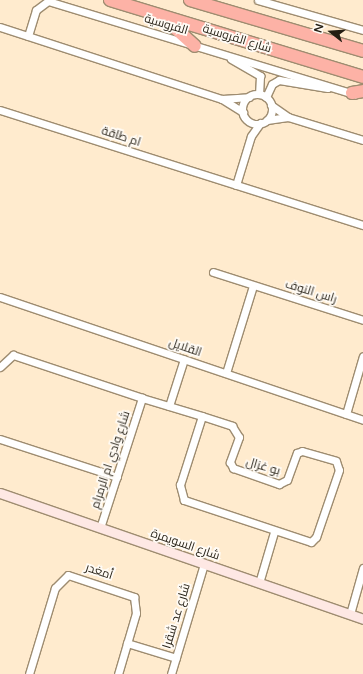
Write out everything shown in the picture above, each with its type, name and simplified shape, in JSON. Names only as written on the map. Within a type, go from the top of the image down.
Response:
[{"type":"highway","name":"شارع الفروسية","points":[[110,0],[363,77]]},
{"type":"highway","name":"شارع الفروسية","points":[[190,0],[363,51]]},
{"type":"highway","points":[[161,16],[195,46]]},
{"type":"highway","points":[[305,33],[363,46]]},
{"type":"street","points":[[258,0],[363,30]]},
{"type":"street","name":"الفروسية","points":[[28,36],[38,6],[48,1],[195,46],[359,93]]},
{"type":"street","points":[[0,27],[222,98],[243,112],[250,122],[252,136]]},
{"type":"street","points":[[220,53],[260,76],[263,96],[271,105],[288,117],[363,140]]},
{"type":"street","points":[[222,98],[263,96],[272,84],[279,80],[334,87]]},
{"type":"street","points":[[243,112],[248,97]]},
{"type":"street","points":[[236,185],[252,136],[263,122],[271,105]]},
{"type":"street","name":"ام طاقة","points":[[0,110],[363,225]]},
{"type":"street","points":[[250,122],[263,122],[288,117]]},
{"type":"street","name":"راس النوف","points":[[213,272],[363,320]]},
{"type":"street","points":[[226,373],[253,286]]},
{"type":"street","name":"القلايل","points":[[0,297],[363,420]]},
{"type":"street","name":"بو غزال","points":[[0,367],[13,355],[142,398],[202,416],[238,432],[230,462],[234,470],[279,484],[287,480],[297,453],[302,451],[340,465],[316,537],[305,542],[184,500],[179,493],[202,416]]},
{"type":"street","points":[[346,414],[363,356]]},
{"type":"street","points":[[169,406],[184,359]]},
{"type":"street","name":"شارع وادي ام الرمرام","points":[[100,528],[142,398]]},
{"type":"street","points":[[0,439],[117,477]]},
{"type":"street","name":"شارع السويمرة","points":[[0,493],[363,619]]},
{"type":"street","points":[[259,583],[274,532]]},
{"type":"street","name":"شارع عد شقرا","points":[[171,674],[204,564]]},
{"type":"street","points":[[350,614],[363,568]]},
{"type":"street","name":"أمغدر","points":[[29,674],[55,588],[68,575],[134,597],[136,613],[118,674]]},
{"type":"street","points":[[127,643],[176,658]]}]
